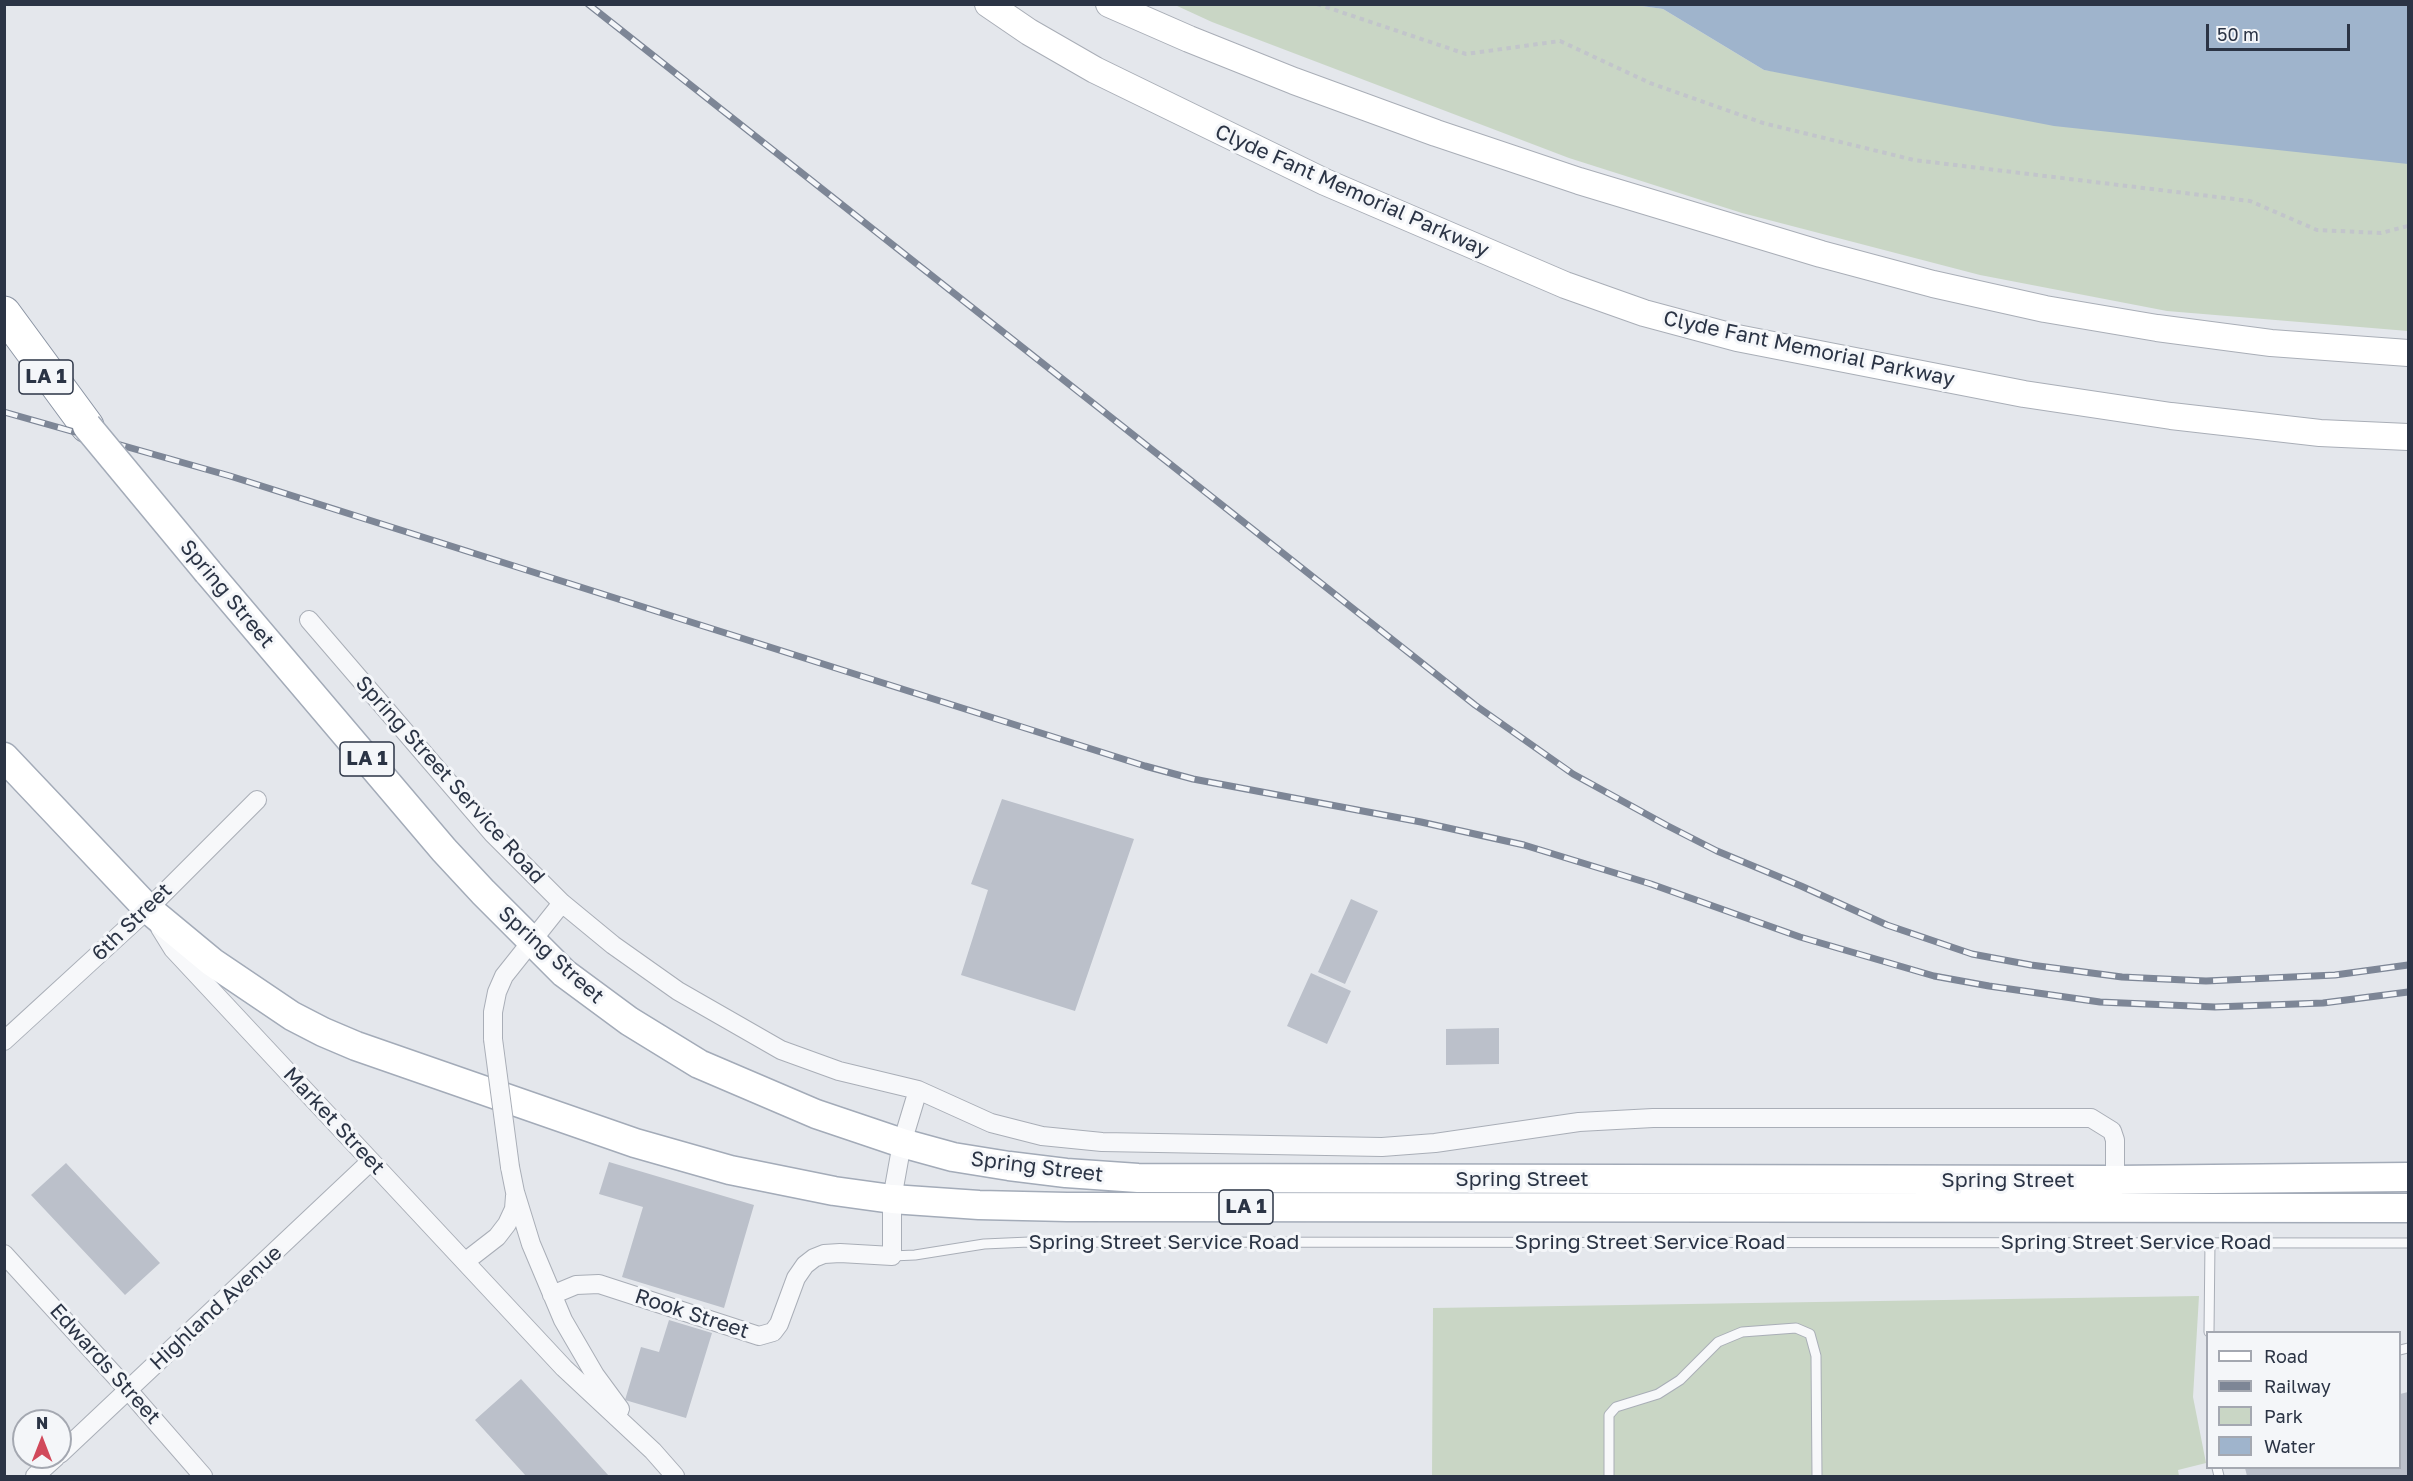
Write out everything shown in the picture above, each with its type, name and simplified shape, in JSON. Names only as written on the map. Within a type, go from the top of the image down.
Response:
[{"type":"highway","points":[[4,313],[87,426]]},
{"type":"main road","name":"Clyde Fant Memorial Parkway","points":[[988,4],[1053,47],[1095,70],[1316,177],[1565,285],[1644,313],[1737,338],[2024,394],[2171,416],[2320,433],[2409,437]]},
{"type":"main road","points":[[1109,4],[1294,81],[1436,133],[1590,184],[1821,254],[1933,284],[2033,306],[2157,328],[2271,343],[2409,353]]},
{"type":"main road","name":"Spring Street","points":[[4,328],[444,850],[564,973],[663,1044],[699,1064],[816,1114],[902,1143],[953,1157],[1066,1173],[1138,1178],[2115,1180],[2409,1177]]},
{"type":"main road","name":"Market Street","points":[[4,757],[148,909]]},
{"type":"main road","name":"Spring Street","points":[[148,909],[212,963],[262,997],[292,1016],[356,1046],[682,1157],[730,1170],[892,1199],[979,1205],[1068,1207],[2409,1208]]},
{"type":"street","name":"Spring Street Service Road","points":[[309,620],[493,834],[562,903],[613,945],[678,991],[781,1050],[839,1071],[918,1090],[991,1123],[1042,1136],[1114,1142],[1382,1147],[1434,1143],[1579,1122],[1653,1118],[2091,1118],[2112,1131],[2115,1140],[2115,1208]]},
{"type":"street","name":"6th Street","points":[[4,1041],[148,909],[256,800]]},
{"type":"street","points":[[562,903],[504,976],[497,992],[493,1012],[493,1039],[510,1167],[531,1244],[563,1320],[595,1375],[653,1451]]},
{"type":"street","name":"Market Street","points":[[148,909],[174,949],[371,1161],[564,1368],[653,1451],[675,1476]]},
{"type":"street","points":[[892,1256],[892,1199],[902,1143],[918,1090]]},
{"type":"street","name":"Highland Avenue","points":[[72,1443],[371,1161]]},
{"type":"street","points":[[466,1261],[496,1237],[507,1224],[514,1209],[515,1192]]},
{"type":"street","name":"Rook Street","points":[[552,1295],[576,1285],[599,1284],[759,1336],[773,1332],[779,1324],[796,1278],[814,1258],[824,1254],[840,1253],[892,1256]]},
{"type":"street","name":"Edwards Street","points":[[4,1254],[203,1476]]},
{"type":"lane","name":"Spring Street Service Road","points":[[892,1256],[915,1255],[984,1244],[1029,1242],[2409,1243]]},
{"type":"lane","points":[[2209,1331],[2210,1242]]},
{"type":"lane","points":[[1609,1476],[1609,1415],[1616,1407],[1658,1394],[1680,1380],[1718,1342],[1742,1332],[1796,1328],[1810,1334],[1816,1356],[1817,1476]]},
{"type":"path","points":[[1317,4],[1466,54],[1560,41],[1650,83],[1763,123],[1914,160],[2250,201],[2317,230],[2381,233],[2409,226]]},
{"type":"green space","points":[[1175,5],[1635,5],[1663,9],[1764,70],[2408,162],[2408,331],[2167,311],[1980,275],[1742,213],[1569,158],[1212,22]]},
{"type":"green space","points":[[2199,1296],[2193,1397],[2206,1463],[2178,1470],[2179,1476],[1432,1476],[1433,1308]]},
{"type":"water","points":[[1635,5],[2408,5],[2408,164],[2054,126],[1764,70],[1663,9]]},
{"type":"building","points":[[1002,799],[1134,839],[1075,1011],[961,975],[988,890],[971,884]]},
{"type":"building","points":[[1351,899],[1378,911],[1345,984],[1318,972]]},
{"type":"building","points":[[1311,973],[1351,991],[1327,1044],[1287,1026]]},
{"type":"building","points":[[1499,1028],[1499,1064],[1446,1065],[1446,1029]]},
{"type":"building","points":[[609,1162],[754,1205],[724,1308],[622,1277],[643,1207],[599,1194]]},
{"type":"building","points":[[66,1163],[160,1263],[125,1295],[31,1195]]},
{"type":"building","points":[[669,1320],[712,1333],[686,1418],[625,1400],[641,1347],[659,1352]]},
{"type":"building","points":[[521,1379],[609,1476],[526,1476],[475,1420]]},
{"type":"building","points":[[2408,1392],[2408,1476],[2247,1476],[2245,1469],[2401,1469],[2401,1394]]},
{"type":"railway","points":[[588,4],[1475,705],[1573,774],[1666,825],[1717,851],[1887,925],[1972,954],[2031,965],[2122,977],[2206,981],[2335,975],[2408,965]]},
{"type":"railway","points":[[4,412],[230,476],[1145,766],[1193,779],[1421,822],[1524,845],[1651,884],[1800,937],[1934,976],[2100,1002],[2215,1007],[2323,1003],[2408,992]]}]
